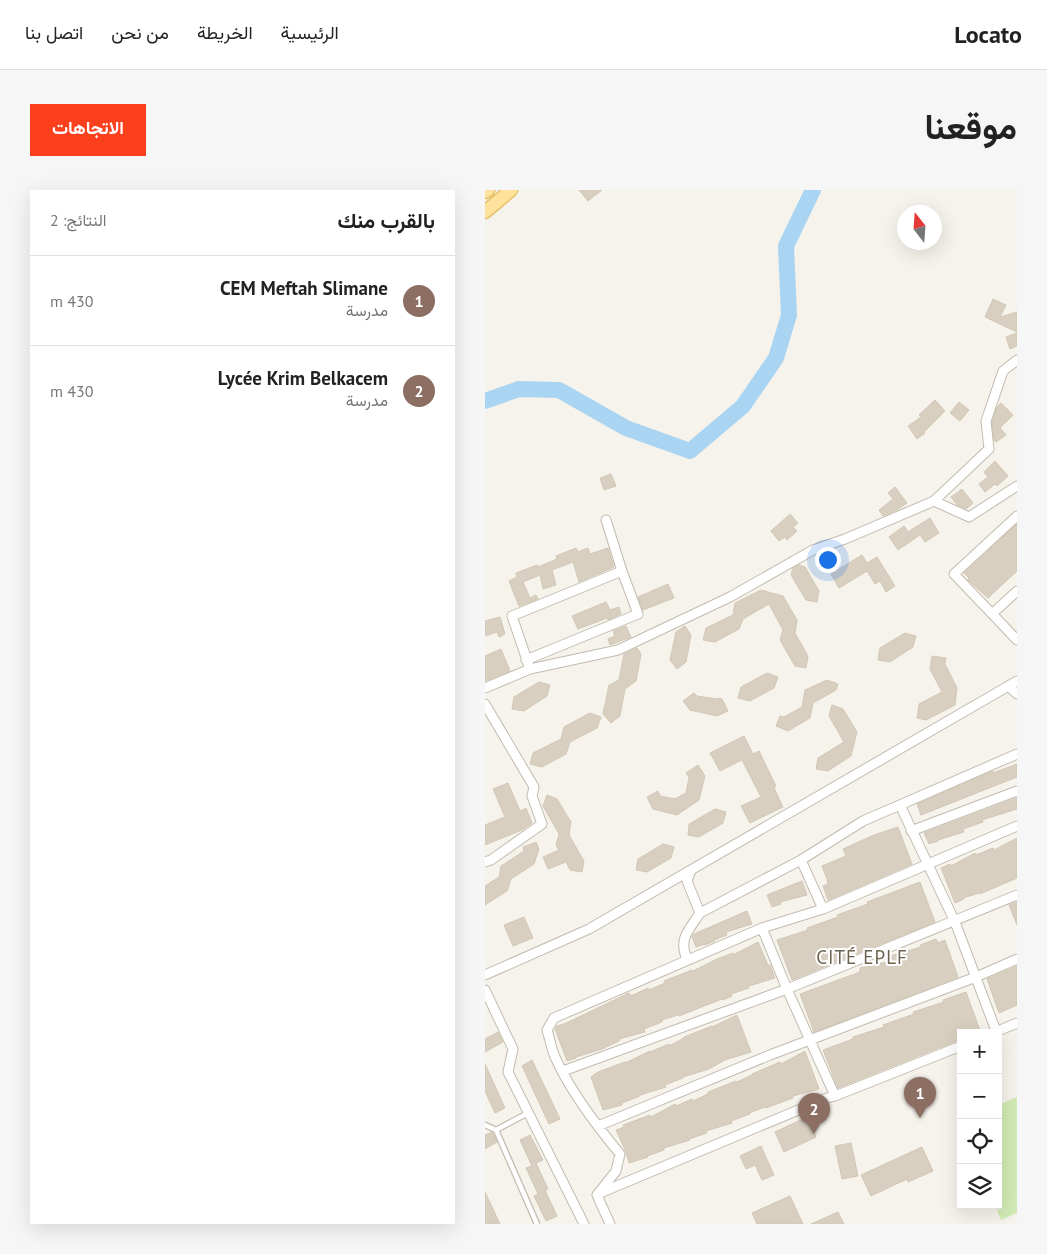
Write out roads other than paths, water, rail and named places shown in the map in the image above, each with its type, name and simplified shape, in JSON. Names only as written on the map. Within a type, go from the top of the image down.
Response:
[{"type":"main road","points":[[485,212],[511,190]]},
{"type":"street","points":[[485,688],[530,669],[618,650],[730,597],[813,550],[845,539],[934,501],[989,449],[986,421],[1003,371],[1017,360]]},
{"type":"street","points":[[934,501],[969,517],[1017,486]]},
{"type":"street","points":[[1017,516],[954,574],[1017,640]]},
{"type":"street","points":[[526,660],[638,614],[606,520]]},
{"type":"street","points":[[530,669],[512,616],[623,571]]},
{"type":"street","points":[[992,614],[1017,591]]},
{"type":"street","points":[[486,972],[589,929],[1017,681]]},
{"type":"street","points":[[1008,686],[1017,694]]},
{"type":"street","points":[[485,704],[534,787],[532,796],[542,824],[487,862]]},
{"type":"street","points":[[687,959],[683,950],[684,938],[699,913],[801,860],[863,821],[1017,754]]},
{"type":"street","points":[[911,832],[1017,791]]},
{"type":"street","points":[[900,805],[911,832],[955,922],[993,1029]]},
{"type":"street","points":[[597,1194],[616,1171],[620,1154],[598,1126],[563,1072],[555,1056],[547,1030],[553,1018],[762,928],[823,910],[1017,826]]},
{"type":"street","points":[[801,860],[823,910]]},
{"type":"street","points":[[691,870],[687,881],[699,913]]},
{"type":"street","points":[[563,1072],[787,990],[1017,895]]},
{"type":"street","points":[[762,928],[787,990],[835,1096]]},
{"type":"street","points":[[598,1126],[770,1055],[976,977],[1017,959]]},
{"type":"street","points":[[485,990],[513,1049],[508,1072],[581,1223]]},
{"type":"street","points":[[1002,1029],[1017,1023]]},
{"type":"street","points":[[597,1194],[827,1098],[957,1048]]},
{"type":"street","points":[[597,1194],[610,1224]]},
{"type":"lane","points":[[496,1130],[529,1113]]},
{"type":"lane","points":[[485,1125],[496,1130],[537,1224]]},
{"type":"waterway","points":[[485,401],[519,389],[559,390],[626,428],[690,451],[743,406],[776,358],[789,315],[786,246],[813,190]]},
{"type":"place","name":"CEM Meftah Slimane","points":[[920,1118]]},
{"type":"place","name":"Lycée Krim Belkacem","points":[[814,1134]]},
{"type":"district","name":"CITÉ EPLF","points":[[862,957]]}]
